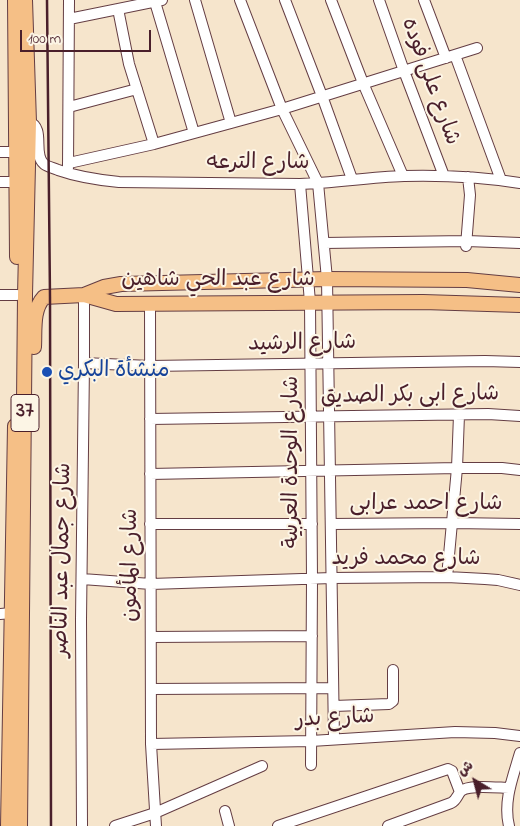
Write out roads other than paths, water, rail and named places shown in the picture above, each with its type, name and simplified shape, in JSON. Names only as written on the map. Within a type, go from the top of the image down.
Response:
[{"type":"main road","name":"37","points":[[8,826],[6,613],[17,295],[15,0]]},
{"type":"main road","name":"37","points":[[20,826],[25,295],[29,122],[25,0]]},
{"type":"main road","name":"شارع عبد الحي شاهين","points":[[84,295],[104,287],[121,284],[327,279],[467,280],[520,285]]},
{"type":"main road","points":[[25,368],[29,367],[32,361],[36,310],[44,297],[84,295]]},
{"type":"main road","name":"شارع عبد الحي شاهين","points":[[84,295],[116,304],[310,302],[520,304]]},
{"type":"street","points":[[68,174],[69,0]]},
{"type":"street","points":[[195,0],[231,123]]},
{"type":"street","points":[[240,0],[282,109],[318,183]]},
{"type":"street","points":[[285,0],[352,179]]},
{"type":"street","points":[[331,0],[363,83],[403,176]]},
{"type":"street","name":"شارع على فوده","points":[[379,0],[444,176]]},
{"type":"street","points":[[424,0],[450,56],[501,180]]},
{"type":"street","points":[[69,19],[158,1],[194,133]]},
{"type":"street","points":[[118,9],[129,64],[154,144]]},
{"type":"street","points":[[68,163],[154,144],[282,109],[477,48]]},
{"type":"street","points":[[69,107],[137,89]]},
{"type":"street","name":"شارع الترعه","points":[[29,122],[36,128],[41,160],[45,165],[68,174],[91,179],[119,182],[300,184],[403,176],[444,176],[520,183]]},
{"type":"street","points":[[0,152],[17,152]]},
{"type":"street","points":[[466,245],[470,195],[468,177]]},
{"type":"street","points":[[0,182],[17,182]]},
{"type":"street","name":"شارع الوحدة العربية","points":[[318,183],[327,279],[334,739]]},
{"type":"street","name":"شارع الوحدة العربية","points":[[300,184],[310,302],[312,417],[311,765]]},
{"type":"street","points":[[324,244],[466,245],[520,242]]},
{"type":"street","points":[[0,295],[17,295]]},
{"type":"street","name":"شارع جمال عبد الناصر","points":[[82,826],[84,295]]},
{"type":"street","name":"شارع المأمون","points":[[150,304],[151,744],[156,826]]},
{"type":"street","name":"شارع الرشيد","points":[[84,363],[150,366],[485,360],[520,362]]},
{"type":"street","points":[[447,577],[453,523],[459,414]]},
{"type":"street","name":"شارع ابى بكر الصديق","points":[[150,419],[459,414],[520,416]]},
{"type":"street","points":[[150,474],[457,468],[520,470]]},
{"type":"street","points":[[150,524],[312,524]]},
{"type":"street","name":"شارع احمد عرابى","points":[[331,524],[520,524]]},
{"type":"street","name":"شارع محمد فريد","points":[[82,580],[151,584],[332,578],[447,577],[498,580],[520,585]]},
{"type":"street","points":[[151,637],[312,636]]},
{"type":"street","points":[[334,706],[389,704],[393,701],[393,670]]},
{"type":"street","points":[[151,689],[333,688]]},
{"type":"street","name":"شارع بدر","points":[[151,744],[311,741],[455,732],[520,736]]},
{"type":"street","points":[[509,826],[507,804],[520,753]]},
{"type":"street","points":[[115,826],[155,813],[262,766]]},
{"type":"street","points":[[278,826],[445,770],[452,772],[460,792]]},
{"type":"street","points":[[388,826],[451,803],[457,799],[462,790],[471,787],[510,788]]},
{"type":"street","points":[[225,811],[229,826]]},
{"type":"railway","points":[[47,0],[50,297],[51,826]]},
{"type":"place","name":"منشأة البكري","points":[[47,372]]}]
